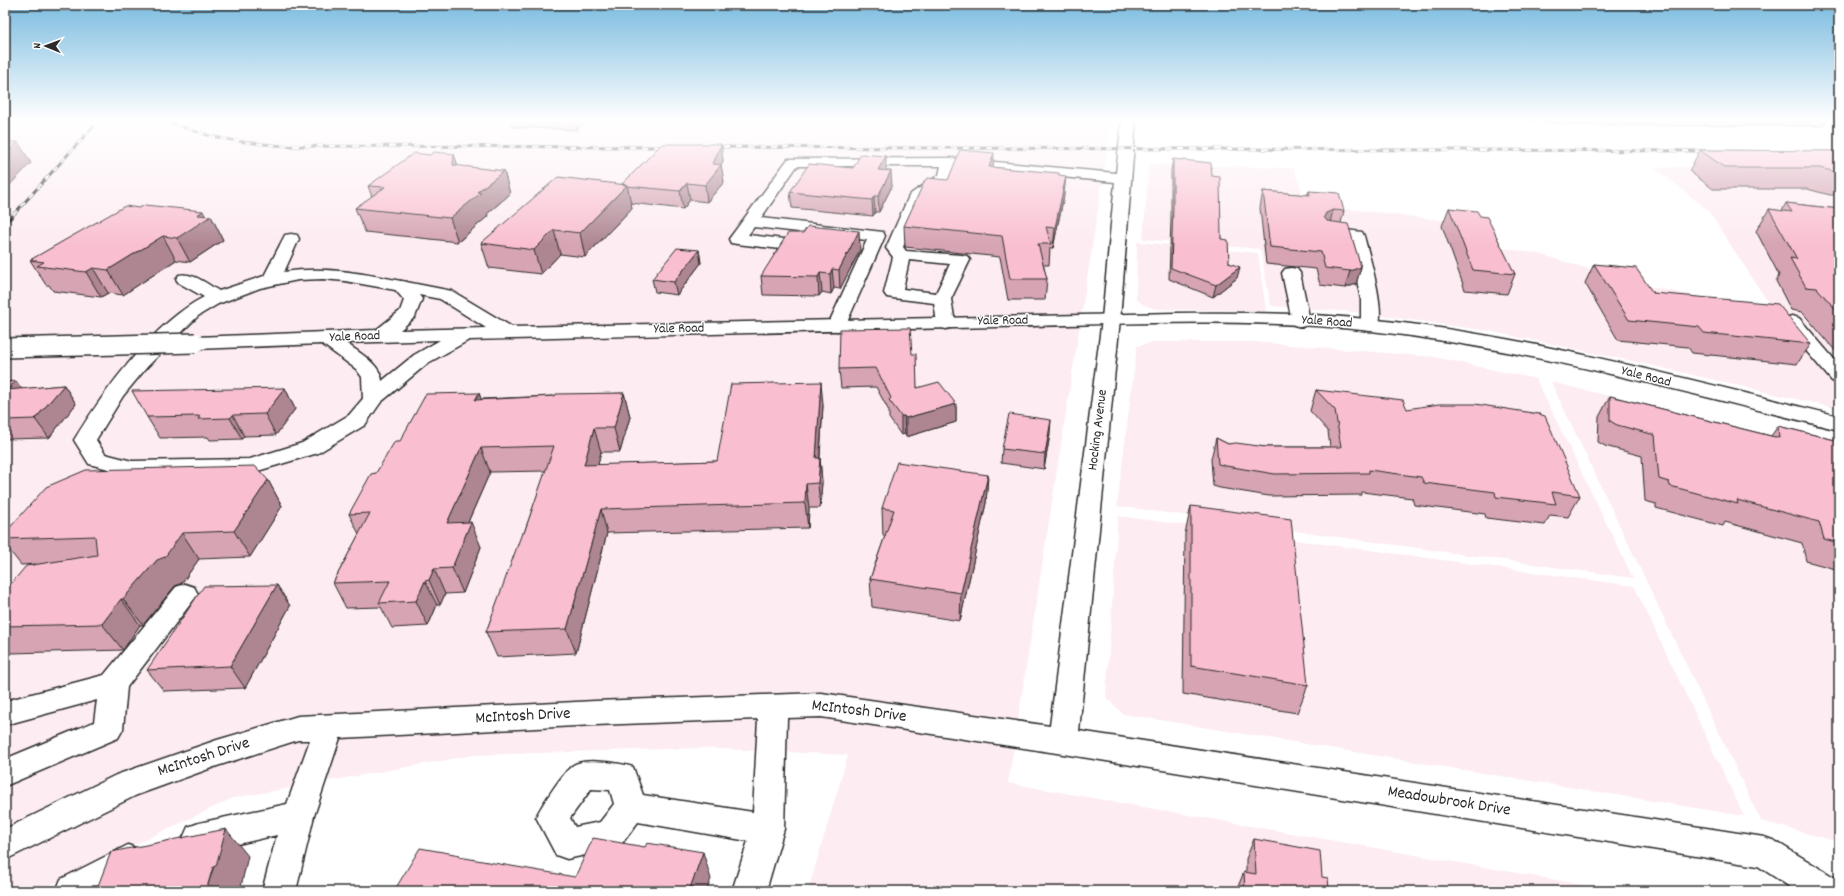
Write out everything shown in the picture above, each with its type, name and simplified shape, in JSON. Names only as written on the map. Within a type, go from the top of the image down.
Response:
[{"type":"street","name":"Hocking Avenue","points":[[1063,741],[1111,319],[1124,161]]},
{"type":"street","points":[[837,325],[877,236],[810,229],[798,246],[737,239],[794,162],[950,162],[1122,178]]},
{"type":"street","points":[[946,323],[942,299],[961,260],[914,255],[902,256],[894,248],[917,196],[946,177],[950,162]]},
{"type":"street","points":[[1329,233],[1356,236],[1370,300],[1370,325]]},
{"type":"street","points":[[271,280],[292,239]]},
{"type":"street","points":[[902,256],[893,293],[942,299]]},
{"type":"street","points":[[1291,273],[1301,321]]},
{"type":"street","points":[[464,334],[421,359],[373,399],[357,420],[310,448],[251,466],[132,468],[97,459],[86,440],[99,416],[136,366],[165,336],[198,308],[232,292],[271,280],[310,274],[345,275],[446,295],[508,333]]},
{"type":"street","points":[[185,279],[219,298]]},
{"type":"street","points":[[380,336],[408,314],[413,299],[401,286]]},
{"type":"street","name":"Yale Road","points":[[5,348],[380,336],[1111,319],[1220,318],[1301,321],[1370,325],[1476,341],[1559,357],[1839,423]]},
{"type":"street","points":[[1792,322],[1839,377]]},
{"type":"street","points":[[328,338],[363,365],[372,376],[373,399]]},
{"type":"street","points":[[5,773],[108,729],[113,684],[186,594]]},
{"type":"street","points":[[5,713],[113,684]]},
{"type":"street","name":"McIntosh Drive","points":[[5,845],[127,784],[217,753],[298,728],[595,713],[821,705],[1063,741]]},
{"type":"street","points":[[749,891],[768,829],[773,707]]},
{"type":"street","points":[[279,891],[298,816],[330,726]]},
{"type":"street","name":"Meadowbrook Drive","points":[[1063,741],[1764,852],[1825,891]]},
{"type":"street","points":[[631,807],[768,829]]},
{"type":"street","points":[[73,891],[132,860],[164,848],[298,816]]},
{"type":"shaded area","points":[[5,161],[1105,161],[1008,783],[1618,891],[808,891],[848,755],[701,748],[474,755],[233,798],[37,891],[5,891]]},
{"type":"shaded area","points":[[1149,164],[1294,168],[1306,204],[1492,226],[1502,248],[1539,254],[1638,284],[1775,313],[1708,210],[1655,168],[1709,166],[1839,167],[1839,409],[1659,367],[1489,331],[1355,312],[1271,306],[1260,249],[1143,239]]},
{"type":"shaded area","points":[[1137,242],[1258,253],[1266,311],[1156,309],[1144,305],[1136,299]]},
{"type":"shaded area","points":[[1155,342],[1255,342],[1434,357],[1536,379],[1633,578],[1117,506],[1137,346]]},
{"type":"shaded area","points":[[1551,382],[1839,452],[1839,842],[1761,821]]},
{"type":"shaded area","points":[[1118,516],[1634,586],[1744,816],[1123,714],[1106,697]]},
{"type":"building","points":[[403,161],[453,161],[453,165],[504,171],[477,192],[481,193],[450,218],[355,208],[385,187],[368,186]]},
{"type":"building","points":[[645,161],[714,161],[713,164],[721,165],[705,185],[687,183],[680,191],[627,186],[622,184]]},
{"type":"building","points":[[857,161],[883,161],[878,170],[891,171],[878,196],[874,196],[872,200],[790,192],[809,164],[853,168]]},
{"type":"building","points":[[956,161],[991,161],[989,167],[1059,173],[1059,175],[1066,176],[1055,228],[1046,227],[1051,244],[1038,244],[1047,279],[1010,279],[1002,236],[904,226],[925,180],[928,178],[948,180]]},
{"type":"building","points":[[1173,161],[1211,163],[1212,176],[1220,177],[1221,239],[1228,240],[1229,263],[1240,267],[1216,285],[1171,268]]},
{"type":"building","points":[[1715,161],[1839,161],[1839,173],[1820,168],[1725,168]]},
{"type":"building","points":[[558,177],[627,185],[580,233],[554,230],[534,250],[481,243]]},
{"type":"building","points":[[1263,191],[1310,195],[1309,191],[1339,193],[1344,211],[1333,210],[1326,213],[1324,217],[1327,221],[1348,224],[1361,267],[1350,271],[1325,268],[1321,252],[1270,247]]},
{"type":"building","points":[[1786,203],[1839,209],[1839,313],[1817,288],[1806,287],[1790,258],[1797,259],[1769,209],[1792,212]]},
{"type":"building","points":[[145,205],[203,211],[197,215],[211,216],[177,238],[163,236],[108,270],[93,268],[86,272],[37,266],[44,262],[30,260],[125,206],[139,208]]},
{"type":"building","points":[[1449,208],[1477,211],[1480,216],[1487,217],[1515,274],[1473,270]]},
{"type":"building","points":[[808,226],[859,231],[839,270],[832,269],[830,274],[820,273],[818,277],[761,276],[788,233],[803,233]]},
{"type":"building","points":[[677,248],[699,250],[674,282],[652,279]]},
{"type":"building","points":[[1594,264],[1636,268],[1653,293],[1778,304],[1811,344],[1704,333],[1699,327],[1629,320]]},
{"type":"building","points":[[910,328],[912,354],[916,354],[917,388],[939,382],[956,404],[906,418],[901,416],[889,400],[891,398],[876,368],[839,369],[840,329]]},
{"type":"building","points":[[16,381],[7,390],[64,385],[35,419],[5,420],[5,382]]},
{"type":"building","points":[[821,382],[816,458],[820,458],[818,483],[806,484],[805,503],[601,509],[567,629],[486,632],[522,533],[524,533],[554,446],[481,448],[447,523],[471,522],[452,568],[434,569],[429,580],[425,581],[416,601],[379,603],[390,581],[333,583],[370,513],[349,514],[371,474],[376,473],[395,441],[400,441],[426,394],[479,393],[475,400],[555,396],[556,394],[624,393],[614,428],[594,428],[584,465],[717,461],[731,384]]},
{"type":"building","points":[[285,388],[265,414],[233,415],[230,418],[198,419],[200,416],[147,417],[132,391]]},
{"type":"building","points":[[1316,390],[1403,400],[1407,409],[1439,404],[1475,404],[1545,416],[1580,496],[1552,492],[1556,504],[1496,497],[1495,492],[1424,483],[1421,477],[1369,470],[1369,473],[1275,474],[1218,464],[1216,438],[1228,444],[1236,443],[1266,447],[1341,447],[1335,410]]},
{"type":"building","points":[[1610,396],[1779,438],[1778,426],[1839,441],[1839,543],[1824,539],[1819,522],[1737,500],[1738,504],[1670,486],[1669,482],[1659,479],[1655,435],[1617,425],[1610,421]]},
{"type":"building","points":[[1009,414],[1051,420],[1045,454],[1002,449]]},
{"type":"building","points":[[897,462],[988,475],[961,593],[870,579],[894,510],[882,508]]},
{"type":"building","points":[[255,466],[268,480],[234,531],[182,533],[165,557],[157,560],[123,599],[121,599],[102,624],[5,626],[5,591],[26,566],[97,555],[95,536],[5,539],[5,533],[46,487],[86,470]]},
{"type":"building","points":[[1191,506],[1291,519],[1308,685],[1191,666]]},
{"type":"building","points":[[277,585],[230,666],[147,670],[204,586]]},
{"type":"building","points":[[226,829],[216,866],[213,867],[206,891],[96,891],[111,852]]},
{"type":"building","points":[[593,838],[645,847],[647,843],[703,852],[689,891],[394,891],[420,848],[460,855],[459,857],[575,877]]},
{"type":"building","points":[[1254,839],[1320,851],[1322,877],[1328,878],[1329,888],[1349,891],[1245,891],[1244,872],[1256,874]]},
{"type":"railway","points":[[5,224],[62,161]]}]
